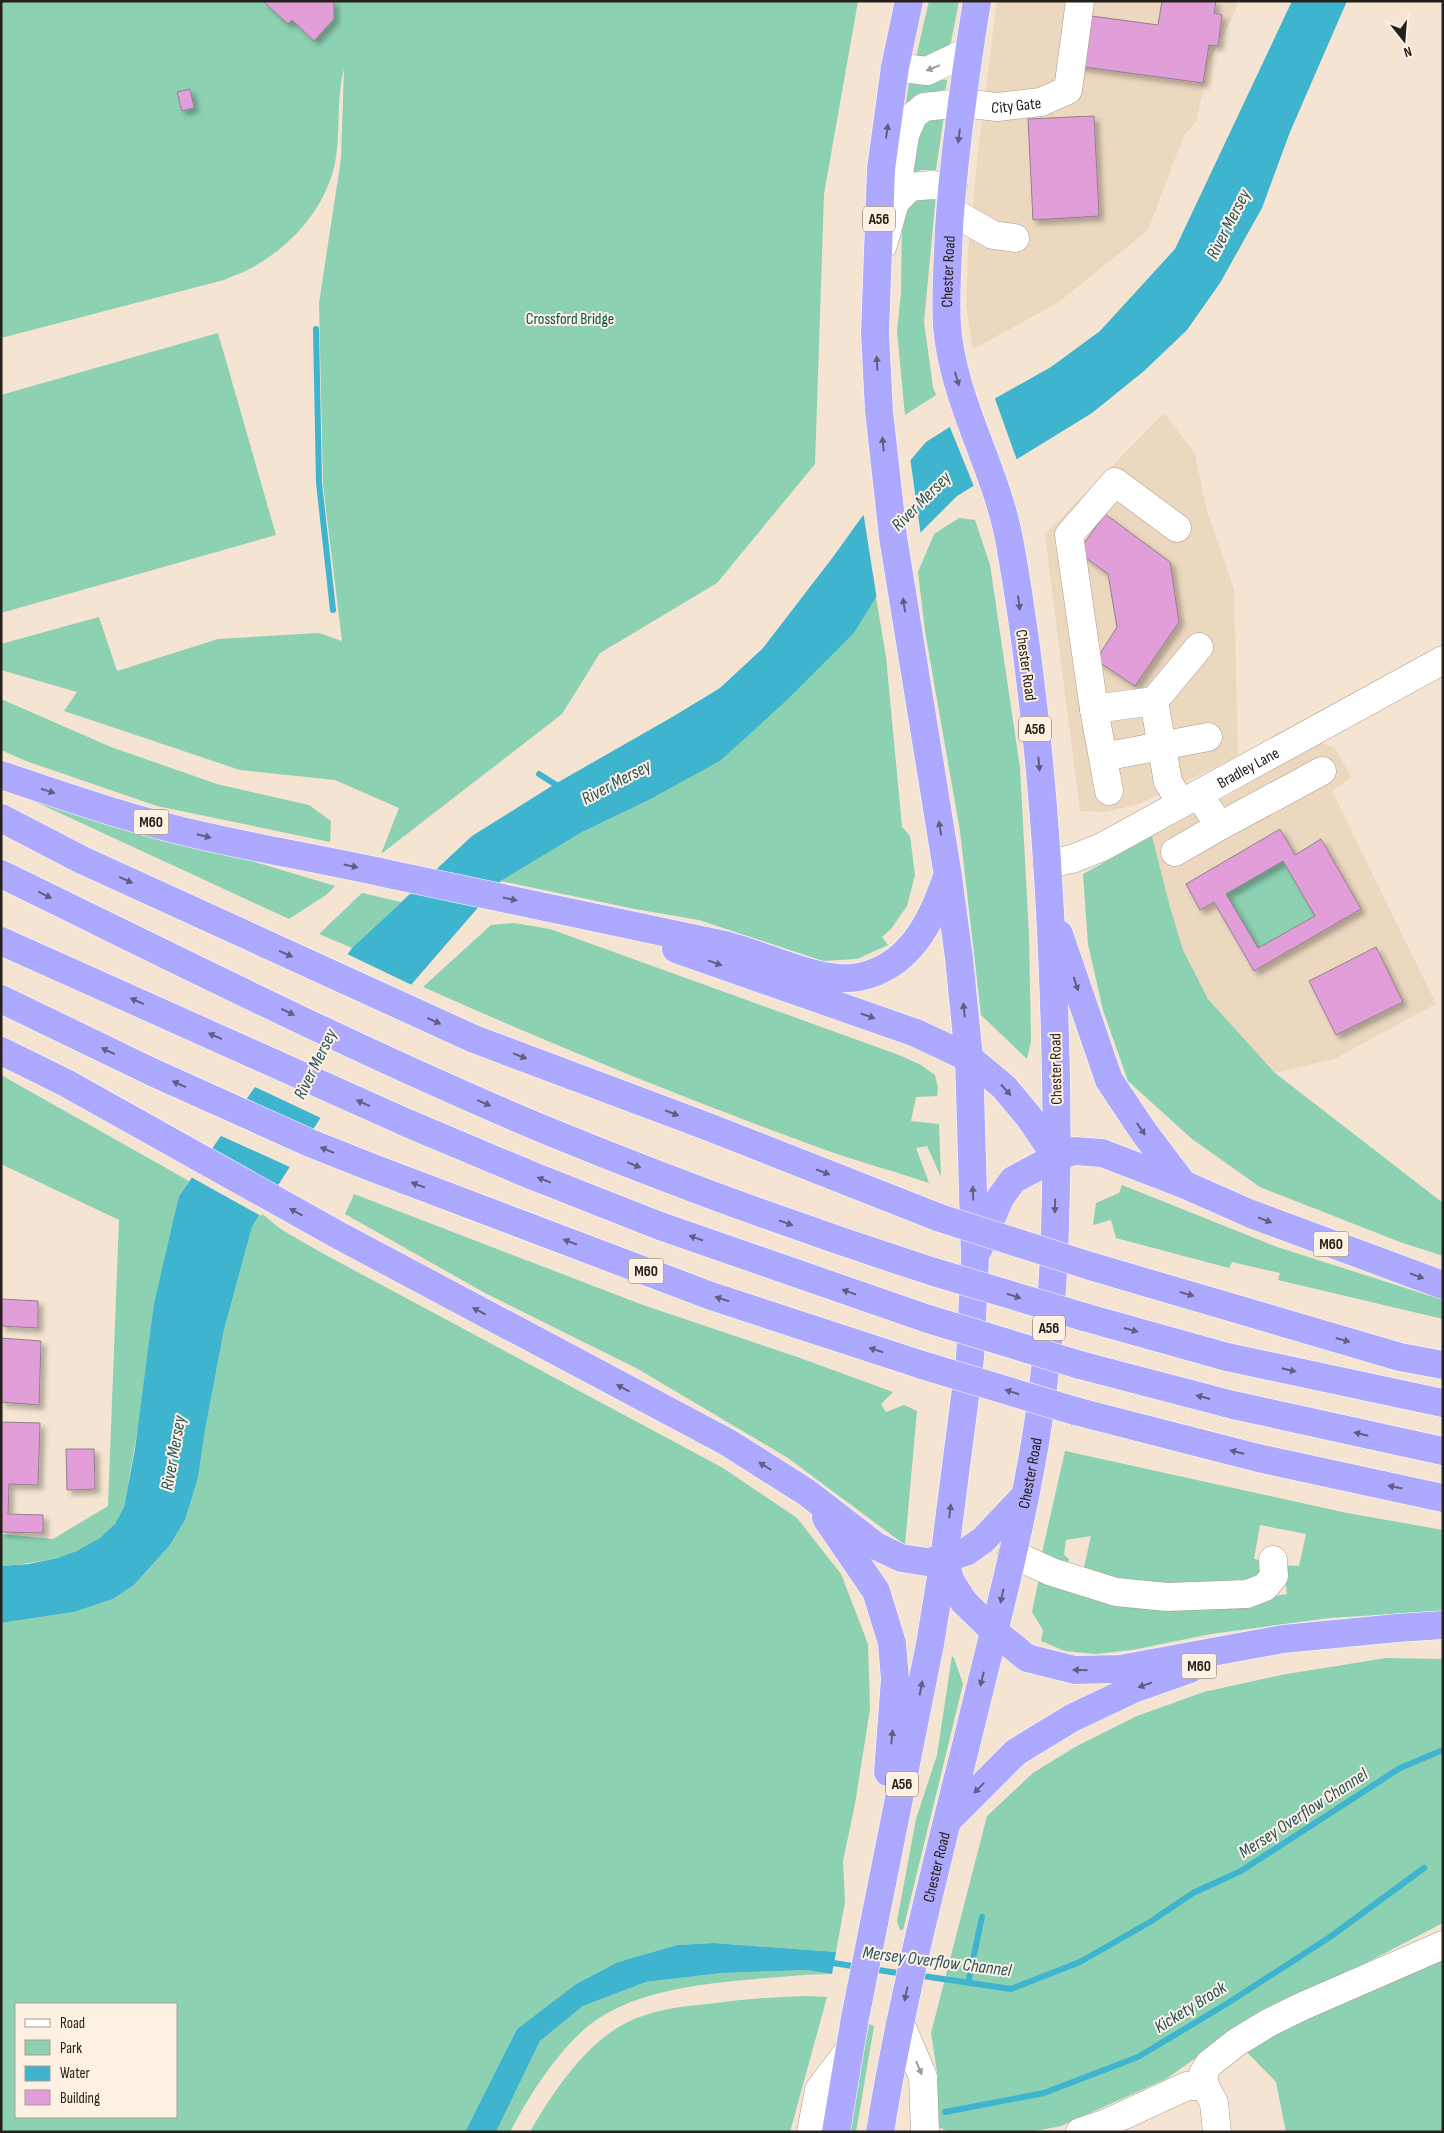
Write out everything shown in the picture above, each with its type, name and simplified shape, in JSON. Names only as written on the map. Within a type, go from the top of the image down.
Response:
[{"type":"highway","name":"A56","points":[[836,2132],[855,2018],[930,1644],[944,1559],[970,1358],[975,1259],[969,1058],[959,958],[948,876],[893,537],[879,411],[875,333],[881,169],[895,67],[909,1]]},
{"type":"highway","name":"Chester Road","points":[[880,2132],[900,2023],[920,1931],[995,1632],[1035,1442],[1049,1338],[1054,1248],[1056,1070],[1050,904],[1034,709],[1012,554],[1001,501],[960,391],[952,360],[948,332],[946,280],[952,199],[962,103],[977,1]]},
{"type":"highway","name":"M60","points":[[1,776],[84,803],[206,837],[732,946],[811,972],[836,978],[858,977],[896,961],[920,937],[935,910],[948,876]]},
{"type":"highway","points":[[1,818],[82,860],[474,1039],[706,1126],[940,1218],[1090,1266],[1400,1357],[1443,1365]]},
{"type":"highway","points":[[1,874],[212,977],[439,1084],[556,1134],[808,1231],[934,1272],[1227,1357],[1443,1403]]},
{"type":"highway","name":"M60","points":[[1050,904],[1088,1022],[1114,1089],[1142,1131],[1183,1184]]},
{"type":"highway","name":"M60","points":[[586,917],[916,1033],[969,1058]]},
{"type":"highway","points":[[1,940],[407,1123],[533,1176],[660,1226],[928,1319],[1080,1365],[1233,1405],[1443,1451]]},
{"type":"highway","name":"M60","points":[[1,999],[152,1072],[310,1143],[711,1296],[922,1365],[1075,1411],[1258,1458],[1443,1498]]},
{"type":"highway","points":[[1,1040],[66,1083]]},
{"type":"highway","points":[[1,1051],[66,1083],[338,1236],[727,1442],[806,1492],[876,1546],[901,1558],[927,1562],[966,1552],[983,1540],[1024,1497]]},
{"type":"highway","points":[[969,1058],[1004,1087],[1029,1117],[1056,1157]]},
{"type":"highway","name":"M60","points":[[1056,1157],[1074,1152],[1102,1153],[1112,1156],[1183,1184],[1251,1214],[1443,1285]]},
{"type":"highway","name":"A56","points":[[975,1259],[993,1212],[1000,1198],[1014,1180],[1056,1157]]},
{"type":"highway","points":[[806,1492],[839,1535],[876,1591],[892,1643],[895,1679],[892,1738],[873,1925]]},
{"type":"highway","name":"A56","points":[[944,1559],[951,1582],[964,1602],[995,1632]]},
{"type":"highway","name":"M60","points":[[995,1632],[1027,1658],[1075,1670],[1120,1669],[1283,1639],[1397,1628],[1443,1626]]},
{"type":"highway","name":"M60","points":[[948,1820],[1016,1752],[1072,1718],[1133,1689],[1202,1665],[1261,1651],[1397,1628]]},
{"type":"street","name":"City Gate","points":[[877,266],[894,202],[905,135],[913,116],[924,107],[962,103],[997,107],[1041,102],[1068,90],[1080,1]]},
{"type":"street","points":[[895,67],[927,71],[969,51]]},
{"type":"street","points":[[894,202],[910,187],[930,185],[952,199],[993,235],[1015,238]]},
{"type":"street","points":[[1109,791],[1094,709],[1069,534],[1115,482],[1177,528]]},
{"type":"street","points":[[1094,709],[1154,700],[1199,647]]},
{"type":"street","name":"Bradley Lane","points":[[1047,864],[1072,859],[1102,847],[1443,660]]},
{"type":"street","points":[[1154,700],[1168,782],[1190,798],[1220,826]]},
{"type":"street","points":[[1103,756],[1208,737]]},
{"type":"street","points":[[1175,852],[1322,771]]},
{"type":"street","points":[[1012,1554],[1052,1572],[1116,1592],[1167,1597],[1247,1594],[1265,1587],[1274,1576],[1274,1560]]},
{"type":"street","points":[[1215,2131],[1214,2102],[1205,2086],[1203,2074],[1209,2064],[1237,2042],[1270,2022],[1443,1945]]},
{"type":"street","points":[[900,2023],[923,2077],[925,2132]]},
{"type":"street","points":[[811,2132],[819,2090],[850,2049]]},
{"type":"street","points":[[1080,2132],[1107,2123],[1187,2086],[1205,2086]]},
{"type":"shaded area","points":[[997,1],[1238,1],[1235,12],[1209,62],[1196,122],[1184,135],[1148,230],[1059,302],[973,349],[966,306],[968,254],[979,144]]},
{"type":"shaded area","points":[[1164,413],[1195,454],[1206,508],[1234,589],[1238,756],[1139,804],[1105,812],[1080,811],[1045,534]]},
{"type":"shaded area","points":[[1316,741],[1335,748],[1351,777],[1332,791],[1436,1004],[1334,1059],[1275,1073],[1208,999],[1183,950],[1152,836],[1229,795]]},
{"type":"green space","name":"Crossford Bridge","points":[[1,1],[858,1],[824,194],[815,464],[717,583],[600,653],[562,714],[381,854],[399,808],[335,780],[240,770],[64,711],[77,692],[1,670],[1,644],[99,617],[117,671],[218,639],[319,633],[342,641],[323,485],[319,303],[341,159],[344,69],[340,92],[337,152],[331,179],[324,195],[306,223],[282,247],[251,268],[224,280],[1,338]]},
{"type":"green space","points":[[929,1],[959,1],[951,42],[944,51],[915,62]]},
{"type":"green space","points":[[910,76],[947,80],[946,89],[921,96],[906,103]]},
{"type":"green space","points":[[944,115],[936,170],[920,170],[912,174],[916,126]]},
{"type":"green space","points":[[936,194],[924,322],[933,387],[936,395],[905,415],[897,331],[901,293],[902,218],[911,200]]},
{"type":"green space","points":[[218,333],[276,535],[1,613],[1,395]]},
{"type":"green space","points":[[959,518],[975,520],[990,565],[1020,768],[1029,935],[1031,1041],[1027,1059],[981,1015],[960,831],[925,631],[918,572],[934,534]]},
{"type":"green space","points":[[876,597],[886,657],[902,827],[910,836],[915,875],[907,906],[891,929],[882,937],[888,945],[857,959],[823,961],[699,920],[635,909],[501,881],[582,832],[649,800],[720,761],[854,633]]},
{"type":"green space","points":[[1,699],[111,747],[217,784],[309,805],[331,821],[330,842],[157,806],[26,761],[1,750]]},
{"type":"green space","points":[[1,786],[335,886],[326,895],[289,919]]},
{"type":"green space","points":[[1152,836],[1183,950],[1208,999],[1275,1073],[1443,1203],[1443,1256],[1400,1242],[1260,1187],[1192,1139],[1128,1081],[1103,1010],[1088,944],[1083,874]]},
{"type":"green space","points":[[1283,861],[1315,916],[1258,948],[1226,894]]},
{"type":"green space","points":[[362,893],[401,902],[352,948],[319,934]]},
{"type":"green space","points":[[514,923],[550,929],[899,1055],[921,1065],[935,1075],[938,1088],[937,1096],[916,1097],[911,1121],[939,1124],[941,1177],[927,1146],[916,1148],[929,1183],[834,1153],[670,1091],[570,1051],[423,987],[491,925]]},
{"type":"green space","points":[[1,1075],[189,1181],[179,1196],[124,1507],[120,1516],[104,1535],[77,1551],[47,1560],[1,1566],[1,1534],[53,1539],[108,1506],[119,1220],[1,1164]]},
{"type":"green space","points":[[1122,1185],[1277,1247],[1443,1300],[1443,1319],[1278,1280],[1280,1273],[1232,1262],[1229,1268],[1116,1238],[1111,1220],[1093,1225],[1096,1203],[1119,1193]]},
{"type":"green space","points":[[354,1194],[643,1305],[800,1358],[893,1392],[881,1404],[886,1412],[904,1405],[917,1411],[905,1545],[788,1458],[638,1369],[485,1293],[345,1214]]},
{"type":"green space","points":[[261,1213],[282,1230],[322,1253],[723,1468],[797,1518],[841,1574],[868,1644],[870,1709],[855,1804],[843,1861],[845,1902],[836,1952],[714,1943],[677,1945],[618,1962],[576,1984],[517,2029],[465,2132],[1,2132],[1,1623],[74,1612],[113,1599],[134,1585],[170,1545],[185,1520],[198,1478],[224,1330],[252,1227]]},
{"type":"green space","points":[[1065,1451],[1347,1513],[1443,1530],[1443,1611],[1329,1618],[1211,1634],[1132,1650],[1096,1654],[1065,1651],[1041,1641],[1043,1630],[1032,1612],[1039,1578],[1118,1605],[1156,1606],[1242,1601],[1287,1594],[1283,1565],[1299,1566],[1306,1534],[1260,1525],[1254,1559],[1263,1561],[1261,1581],[1252,1586],[1192,1593],[1139,1589],[1097,1578],[1097,1573],[1084,1567],[1091,1536],[1066,1540],[1064,1555],[1069,1559],[1067,1566],[1052,1561],[1042,1553]]},
{"type":"green space","points":[[952,1656],[963,1684],[903,1930],[900,1930],[897,1921],[916,1819],[937,1755]]},
{"type":"green space","points":[[1386,1658],[1443,1659],[1443,1923],[1231,2033],[1166,2079],[1061,2126],[1030,2132],[949,2132],[936,2126],[933,2084],[938,2078],[931,2033],[987,1816],[1033,1773],[1075,1747],[1137,1716],[1204,1692],[1281,1675]]},
{"type":"green space","points":[[1443,1955],[1443,2132],[1286,2132],[1276,2082],[1242,2047]]},
{"type":"green space","points":[[807,1970],[832,1974],[734,1981],[687,1987],[640,1999],[618,2008],[598,2019],[569,2044],[533,2092],[510,2132],[496,2132],[540,2041],[583,2006],[646,1982],[722,1973]]},
{"type":"green space","points":[[805,1996],[827,1997],[790,2132],[530,2132],[546,2105],[587,2052],[623,2024],[662,2010],[675,2008],[750,1999]]},
{"type":"green space","points":[[869,2024],[874,2026],[856,2132],[849,2132]]},
{"type":"water","name":"River Mersey","points":[[1292,1],[1347,1],[1290,132],[1262,208],[1220,283],[1187,330],[1144,371],[1092,413],[957,496],[909,544],[854,633],[788,699],[720,761],[649,800],[582,832],[501,881],[385,1015],[252,1227],[224,1330],[198,1478],[185,1520],[170,1545],[134,1585],[113,1599],[74,1612],[1,1623],[1,1566],[29,1564],[57,1558],[77,1551],[100,1538],[115,1524],[124,1507],[135,1449],[154,1304],[179,1196],[352,948],[472,836],[555,784],[720,688],[763,648],[861,518],[926,442],[994,399],[1051,367],[1100,331],[1175,249]]},
{"type":"water","points":[[714,1943],[836,1952],[832,1974],[807,1970],[722,1973],[646,1982],[583,2006],[540,2041],[496,2132],[465,2132],[517,2029],[576,1984],[618,1962],[677,1945]]},
{"type":"pier","points":[[994,396],[1018,463],[975,489],[949,425]]},
{"type":"pier","points":[[910,457],[921,536],[911,546],[877,600],[863,511]]},
{"type":"pier","points":[[345,953],[414,986],[387,1017],[323,1119],[253,1086]]},
{"type":"pier","points":[[243,1099],[315,1130],[292,1168],[219,1135]]},
{"type":"pier","points":[[209,1148],[280,1187],[261,1216],[189,1176]]},
{"type":"building","points":[[263,1],[334,1],[334,19],[314,41],[292,20],[288,24]]},
{"type":"building","points":[[1162,1],[1216,1],[1214,13],[1222,15],[1218,46],[1209,45],[1203,83],[1077,66],[1084,15],[1158,25]]},
{"type":"building","points":[[190,89],[194,108],[182,111],[177,92]]},
{"type":"building","points":[[1094,116],[1099,216],[1033,220],[1028,119]]},
{"type":"building","points":[[1105,514],[1170,562],[1179,622],[1135,686],[1096,660],[1117,627],[1108,574],[1078,552]]},
{"type":"building","points":[[1280,829],[1295,855],[1321,839],[1361,909],[1254,971],[1214,902],[1200,910],[1186,884]],"holes":[[[1283,861],[1315,916],[1258,948],[1226,894]]]},
{"type":"building","points":[[1376,947],[1403,1002],[1336,1035],[1309,981]]},
{"type":"building","points":[[1,1299],[38,1301],[38,1328],[1,1326]]},
{"type":"building","points":[[1,1338],[41,1341],[39,1405],[1,1402]]},
{"type":"building","points":[[1,1422],[40,1423],[38,1485],[9,1484],[8,1514],[43,1515],[43,1533],[1,1532]]},
{"type":"building","points":[[66,1449],[94,1449],[95,1489],[67,1490]]},
{"type":"waterway","points":[[316,329],[319,483],[333,610]]},
{"type":"waterway","points":[[539,774],[561,788]]},
{"type":"waterway","name":"Mersey Overflow Channel","points":[[916,1975],[1011,1989],[1080,1962],[1150,1922],[1193,1893],[1241,1871],[1400,1768],[1443,1750]]},
{"type":"waterway","name":"Kickety Brook","points":[[945,2112],[1044,2093],[1138,2057],[1228,2003],[1330,1937],[1424,1868]]},
{"type":"waterway","points":[[968,1983],[982,1917]]},
{"type":"waterway","name":"Mersey Overflow Channel","points":[[827,1962],[859,1967]]},
{"type":"waterway","name":"Mersey Overflow Channel","points":[[872,1969],[904,1974]]}]
